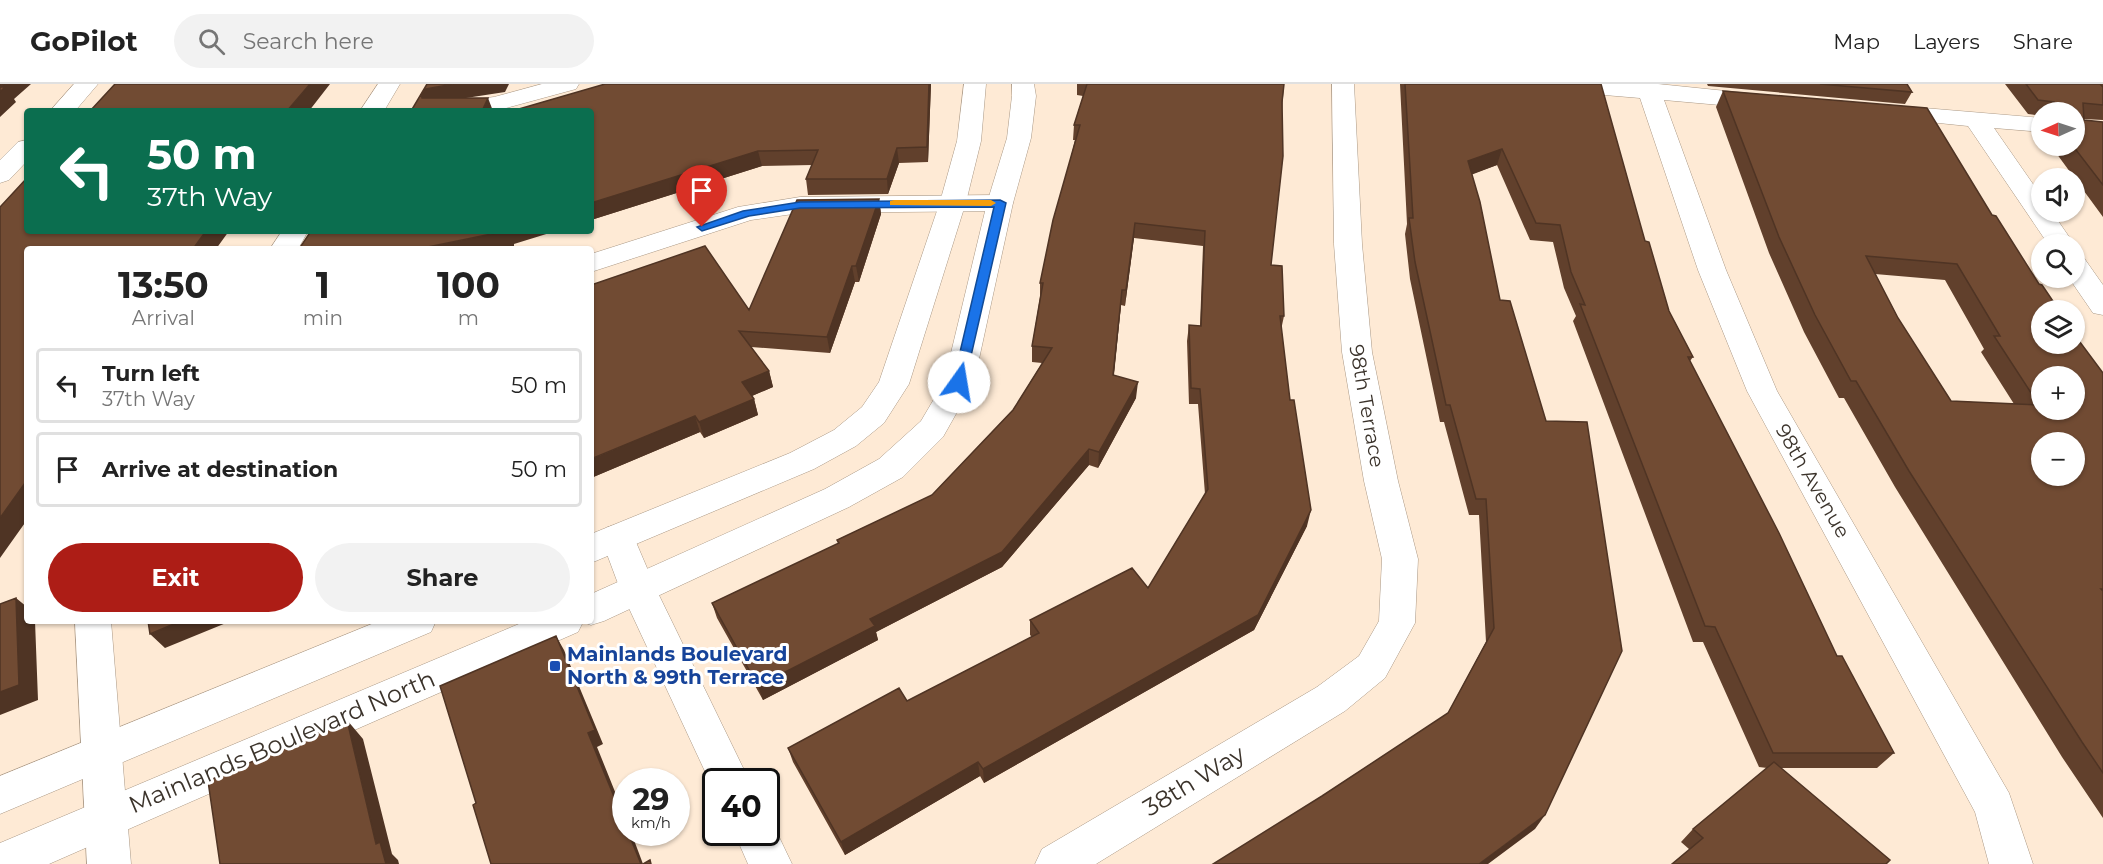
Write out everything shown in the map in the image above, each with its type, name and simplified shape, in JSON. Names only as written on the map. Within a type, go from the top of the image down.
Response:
[{"type":"street","points":[[65,108],[87,84]]},
{"type":"street","points":[[374,108],[389,84]]},
{"type":"street","points":[[464,108],[495,104],[568,84]]},
{"type":"street","points":[[723,768],[638,589],[605,543],[802,461],[845,438],[873,415],[894,384],[952,202],[969,141],[975,84]]},
{"type":"street","points":[[594,609],[837,498],[891,468],[932,429],[959,382],[1000,203],[1019,138],[1024,96],[1023,84]]},
{"type":"street","name":"98th Terrace","points":[[1331,699],[1372,667],[1398,623],[1400,559],[1381,481],[1357,352],[1348,244],[1343,84]]},
{"type":"street","points":[[1557,84],[1648,88],[1790,104]]},
{"type":"street","name":"98th Avenue","points":[[1648,88],[1712,270],[1762,391],[1994,807],[2011,864]]},
{"type":"street","points":[[1871,111],[2031,123]]},
{"type":"street","points":[[1976,120],[2054,234]]},
{"type":"street","points":[[0,175],[24,150]]},
{"type":"street","points":[[594,262],[747,213],[800,205],[1000,203]]},
{"type":"street","points":[[2085,280],[2103,306]]},
{"type":"street","points":[[93,624],[104,753],[105,818],[109,864]]},
{"type":"street","points":[[0,795],[411,624]]},
{"type":"street","name":"Mainlands Boulevard North","points":[[0,864],[558,624]]},
{"type":"street","name":"38th Way","points":[[1057,864],[1331,699]]},
{"type":"street","points":[[761,846],[770,864]]},
{"type":"building","points":[[115,84],[310,84],[290,108],[93,108]]},
{"type":"building","points":[[427,84],[453,84],[426,89],[421,95],[422,98],[488,98],[483,108],[413,108]]},
{"type":"building","points":[[605,84],[929,84],[927,147],[897,148],[887,179],[806,179],[818,150],[758,151],[594,202],[594,108],[522,108]]},
{"type":"building","points":[[1087,84],[1284,84],[1283,156],[1271,265],[1282,266],[1284,316],[1280,316],[1290,400],[1294,400],[1311,510],[1258,615],[983,769],[978,762],[841,842],[788,748],[899,688],[907,701],[1039,633],[1030,620],[1132,568],[1148,588],[1208,489],[1200,389],[1191,388],[1189,325],[1201,326],[1205,231],[1135,223],[1126,290],[1122,290],[1113,375],[1138,382],[1099,452],[1089,449],[1002,552],[870,619],[875,626],[758,686],[712,603],[839,543],[837,540],[932,495],[1013,410],[1052,348],[1032,346],[1043,283],[1040,283],[1053,220],[1080,125],[1074,125]]},
{"type":"building","points":[[1405,84],[1601,84],[1645,241],[1649,242],[1669,311],[1693,357],[1688,357],[1779,533],[1837,656],[1842,656],[1894,753],[1773,753],[1715,627],[1705,626],[1580,304],[1585,305],[1571,272],[1560,225],[1536,223],[1502,149],[1468,161],[1480,202],[1500,300],[1510,301],[1546,421],[1587,422],[1622,651],[1545,815],[1479,864],[1213,864],[1448,713],[1494,628],[1486,499],[1476,499],[1450,405],[1446,405],[1415,262],[1409,218],[1413,218]]},
{"type":"building","points":[[1820,84],[1907,84],[1912,92]]},
{"type":"building","points":[[2026,84],[2100,84],[2103,87],[2103,105],[2038,100]]},
{"type":"building","points":[[1723,91],[1927,108],[1992,215],[1996,216],[2031,271],[2031,288],[2044,288],[2052,300],[2031,300],[2031,354],[2085,354],[2085,349],[2103,373],[2103,589],[2101,589],[2103,591],[2103,773],[1909,471],[1856,381],[1851,381],[1815,315],[1779,237]],"holes":[[[1866,256],[1957,264],[2000,336],[1994,336],[2031,393],[2031,366],[2085,366],[2085,420],[2031,420],[2031,405],[1951,401],[1898,318]]]},
{"type":"building","points":[[2085,120],[2103,122],[2103,185],[2081,156],[2085,156]]},
{"type":"building","points":[[24,181],[24,234],[204,234],[195,246],[24,246],[24,484],[0,518],[0,207]]},
{"type":"building","points":[[879,199],[856,266],[852,266],[827,337],[739,331],[769,371],[742,382],[754,399],[699,422],[695,416],[594,458],[594,284],[705,246],[749,310],[797,200]]},
{"type":"building","points":[[309,234],[491,234],[433,246],[301,246]]},
{"type":"building","points":[[16,598],[19,685],[0,692],[0,604]]},
{"type":"building","points":[[148,624],[174,624],[150,634]]},
{"type":"building","points":[[556,636],[595,730],[588,733],[612,792],[612,846],[634,846],[641,864],[491,864],[473,805],[476,803],[440,686]]},
{"type":"building","points":[[347,720],[376,844],[380,842],[386,864],[220,864],[208,781]]},
{"type":"building","points":[[1774,762],[1890,860],[1886,864],[1672,864],[1703,838],[1693,829]]},
{"type":"slow traffic","points":[[894,203],[991,203]]},
{"type":"place","name":"Mainlands Boulevard North & 99th Terrace","points":[[555,666]]},
{"type":"route","points":[[702,227],[747,213],[800,205],[1000,203],[959,382]]}]
